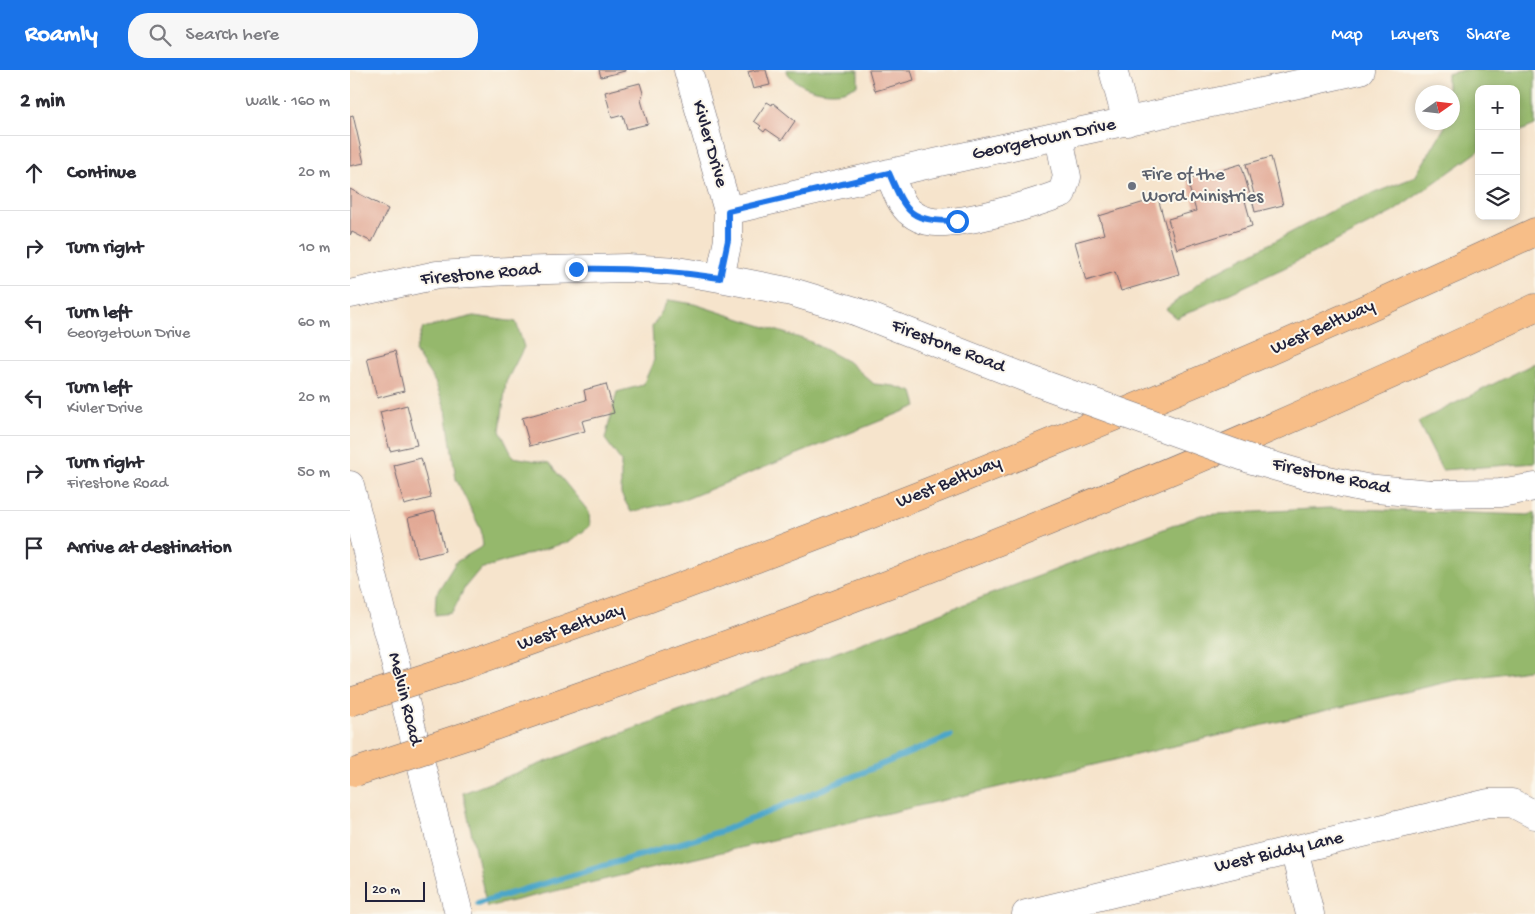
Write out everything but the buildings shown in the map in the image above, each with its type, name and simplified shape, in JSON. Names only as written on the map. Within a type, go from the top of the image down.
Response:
[{"type":"highway","name":"West Beltway","points":[[350,702],[458,667],[732,569],[1151,402],[1354,315],[1535,232]]},
{"type":"highway","points":[[353,773],[475,733],[820,611],[1002,540],[1291,418],[1535,308]]},
{"type":"street","name":"Kivler Drive","points":[[688,70],[728,211],[728,240],[720,278]]},
{"type":"street","points":[[1113,70],[1127,122]]},
{"type":"street","name":"Georgetown Drive","points":[[728,211],[889,173],[1360,70]]},
{"type":"street","points":[[889,173],[898,194],[910,212],[928,221],[957,221],[1040,201],[1062,193],[1067,177],[1059,136]]},
{"type":"street","name":"Firestone Road","points":[[350,294],[437,275],[509,271],[627,268],[720,278],[792,292],[854,311],[1032,380],[1254,460],[1305,475],[1365,488],[1431,494],[1500,493],[1535,488]]},
{"type":"street","name":"Melvin Road","points":[[350,485],[458,914]]},
{"type":"street","name":"West Biddy Lane","points":[[1026,914],[1488,803],[1512,803],[1534,814]]},
{"type":"street","points":[[1294,849],[1310,914]]},
{"type":"green space","points":[[786,70],[858,70],[858,85],[843,91],[819,91],[796,81]]},
{"type":"green space","points":[[1464,70],[1535,70],[1535,125],[1520,131],[1520,85],[1475,85],[1475,154],[1393,212],[1284,268],[1177,318],[1166,309],[1207,277],[1339,207],[1415,177],[1443,130],[1460,130],[1460,85],[1447,85],[1447,74]]},
{"type":"green space","points":[[669,300],[694,304],[809,341],[850,363],[874,384],[894,386],[913,392],[917,406],[686,499],[631,512],[621,494],[621,461],[605,439],[617,392],[643,385],[654,360],[652,327]]},
{"type":"green space","points":[[474,316],[516,322],[524,347],[506,382],[500,431],[513,457],[549,463],[589,512],[590,526],[571,541],[480,569],[465,587],[452,613],[435,615],[436,594],[456,562],[483,546],[481,530],[456,479],[446,410],[435,382],[415,351],[423,328]]},
{"type":"green space","points":[[1535,363],[1535,463],[1442,470],[1418,422]]},
{"type":"green space","points":[[1329,508],[1528,515],[1535,513],[1535,669],[1456,680],[487,907],[463,793],[1201,515]]},
{"type":"waterway","points":[[478,903],[722,831],[950,736]]},
{"type":"place","name":"Fire of the Word Ministries","points":[[1132,186]]},
{"type":"route","points":[[576,269],[627,268],[720,278],[728,240],[728,211],[889,173],[898,194],[910,212],[928,221],[957,221]]}]
